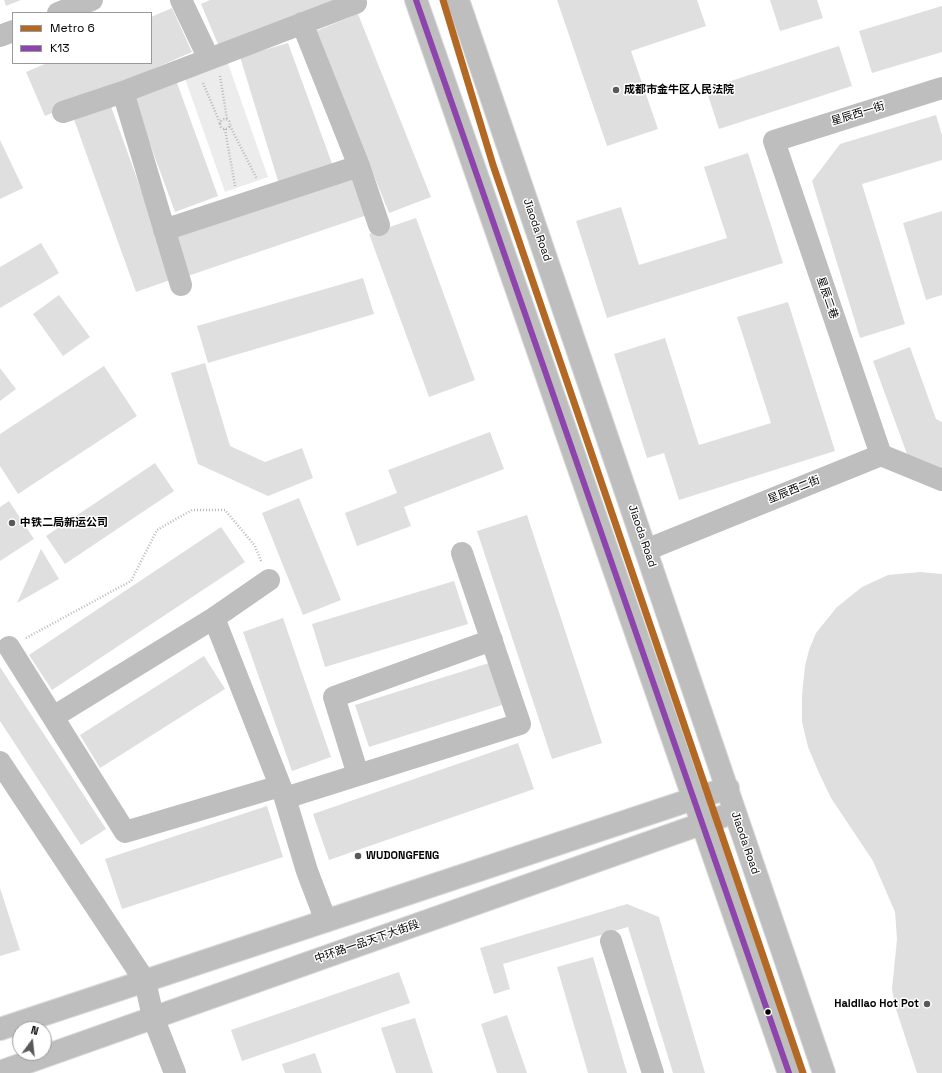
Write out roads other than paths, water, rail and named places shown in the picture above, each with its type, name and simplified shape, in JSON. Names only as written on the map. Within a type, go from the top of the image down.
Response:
[{"type":"main road","points":[[61,12],[92,0]]},
{"type":"main road","points":[[181,0],[207,60]]},
{"type":"main road","points":[[416,0],[789,1073]]},
{"type":"main road","name":"Jiaoda Road","points":[[458,0],[824,1073]]},
{"type":"main road","points":[[63,112],[122,92],[356,3]]},
{"type":"main road","points":[[302,23],[359,166],[379,225]]},
{"type":"main road","points":[[0,36],[12,30]]},
{"type":"main road","name":"星辰西一街","points":[[774,141],[942,88]]},
{"type":"main road","points":[[122,92],[181,285]]},
{"type":"main road","name":"星辰二巷","points":[[774,141],[881,455]]},
{"type":"main road","points":[[164,230],[359,166]]},
{"type":"main road","points":[[881,455],[942,480]]},
{"type":"main road","name":"星辰西二街","points":[[646,550],[881,455]]},
{"type":"main road","points":[[9,647],[125,832],[283,792],[358,775],[520,724],[462,553]]},
{"type":"main road","points":[[53,717],[214,618],[269,580]]},
{"type":"main road","points":[[214,618],[283,792],[307,872],[326,921]]},
{"type":"main road","points":[[358,775],[334,697],[492,640]]},
{"type":"main road","points":[[0,762],[145,981],[153,1017],[175,1073]]},
{"type":"main road","points":[[0,1029],[728,788]]},
{"type":"main road","name":"中环路一品天下大街段","points":[[0,1072],[735,812]]},
{"type":"main road","points":[[611,941],[653,1073]]},
{"type":"metro line","name":"6","points":[[443,0],[493,165],[803,1073]]},
{"type":"place","name":"成都市金牛区人民法院","points":[[616,90]]},
{"type":"place","name":"中铁二局新运公司","points":[[12,523]]},
{"type":"place","name":"WUDONGFENG","points":[[358,856]]},
{"type":"place","name":"Haidilao Hot Pot","points":[[927,1004]]}]
